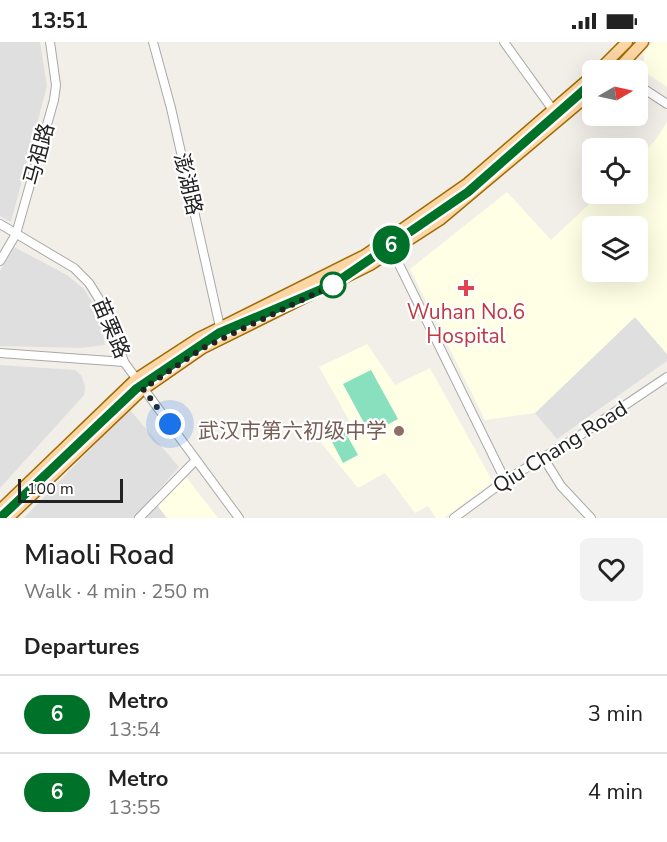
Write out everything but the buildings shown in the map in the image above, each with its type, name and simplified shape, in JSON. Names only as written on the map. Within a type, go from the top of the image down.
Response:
[{"type":"main road","points":[[618,60],[627,42]]},
{"type":"main road","points":[[623,60],[643,42]]},
{"type":"main road","points":[[0,510],[136,380],[220,327],[365,255],[468,183],[582,85]]},
{"type":"main road","points":[[8,518],[143,389],[203,348],[370,265],[393,250],[475,193],[582,101]]},
{"type":"street","name":"马祖路","points":[[0,261],[16,234],[54,100],[56,85],[50,42]]},
{"type":"street","name":"澎湖路","points":[[153,42],[171,108],[220,327]]},
{"type":"street","points":[[504,42],[553,110]]},
{"type":"street","points":[[648,92],[667,104]]},
{"type":"street","name":"苗栗路","points":[[0,224],[74,268],[90,283],[107,312],[124,362],[239,518]]},
{"type":"street","points":[[387,240],[505,480]]},
{"type":"street","points":[[0,353],[124,362]]},
{"type":"street","name":"Qiu Chang Road","points":[[454,518],[505,480],[543,458],[667,377]]},
{"type":"street","points":[[543,458],[561,486],[591,518]]},
{"type":"street","points":[[139,518],[196,460]]},
{"type":"shaded area","points":[[0,42],[40,42],[47,86],[11,222],[0,216]]},
{"type":"shaded area","points":[[654,42],[667,42],[667,87],[648,74],[648,60],[644,60],[643,53]]},
{"type":"shaded area","points":[[667,122],[667,354],[635,317],[535,413],[485,420],[410,269],[507,192],[551,240],[589,204],[648,204],[648,148]]},
{"type":"shaded area","points":[[14,247],[67,275],[84,289],[99,313],[105,345],[81,348],[0,346],[0,271]]},
{"type":"shaded area","points":[[635,317],[667,354],[667,361],[557,439],[535,413]]},
{"type":"shaded area","name":"武汉市第六初级中学","points":[[367,344],[395,385],[430,368],[493,482],[444,518],[436,518],[428,506],[415,513],[385,473],[358,488],[318,439],[350,422],[319,367]]},
{"type":"shaded area","points":[[0,365],[75,370],[81,375],[85,386],[84,395],[0,488]]},
{"type":"shaded area","points":[[129,409],[179,467],[134,518],[24,518]]},
{"type":"shaded area","points":[[186,477],[218,518],[167,518],[157,505]]},
{"type":"shaded area","points":[[157,505],[167,518],[144,518]]},
{"type":"green space","points":[[371,370],[398,419],[370,434],[343,384]]},
{"type":"green space","points":[[343,428],[358,455],[343,463],[329,436]]},
{"type":"metro line","name":"6","points":[[0,518],[136,389],[195,347],[219,333],[334,284],[468,192],[582,92]]},
{"type":"place","name":"Wuhan No.6 Hospital","points":[[466,288]]},
{"type":"place","name":"武汉市第六初级中学","points":[[399,431]]},
{"type":"route","points":[[170,424],[143,389],[203,348],[333,285]]}]
